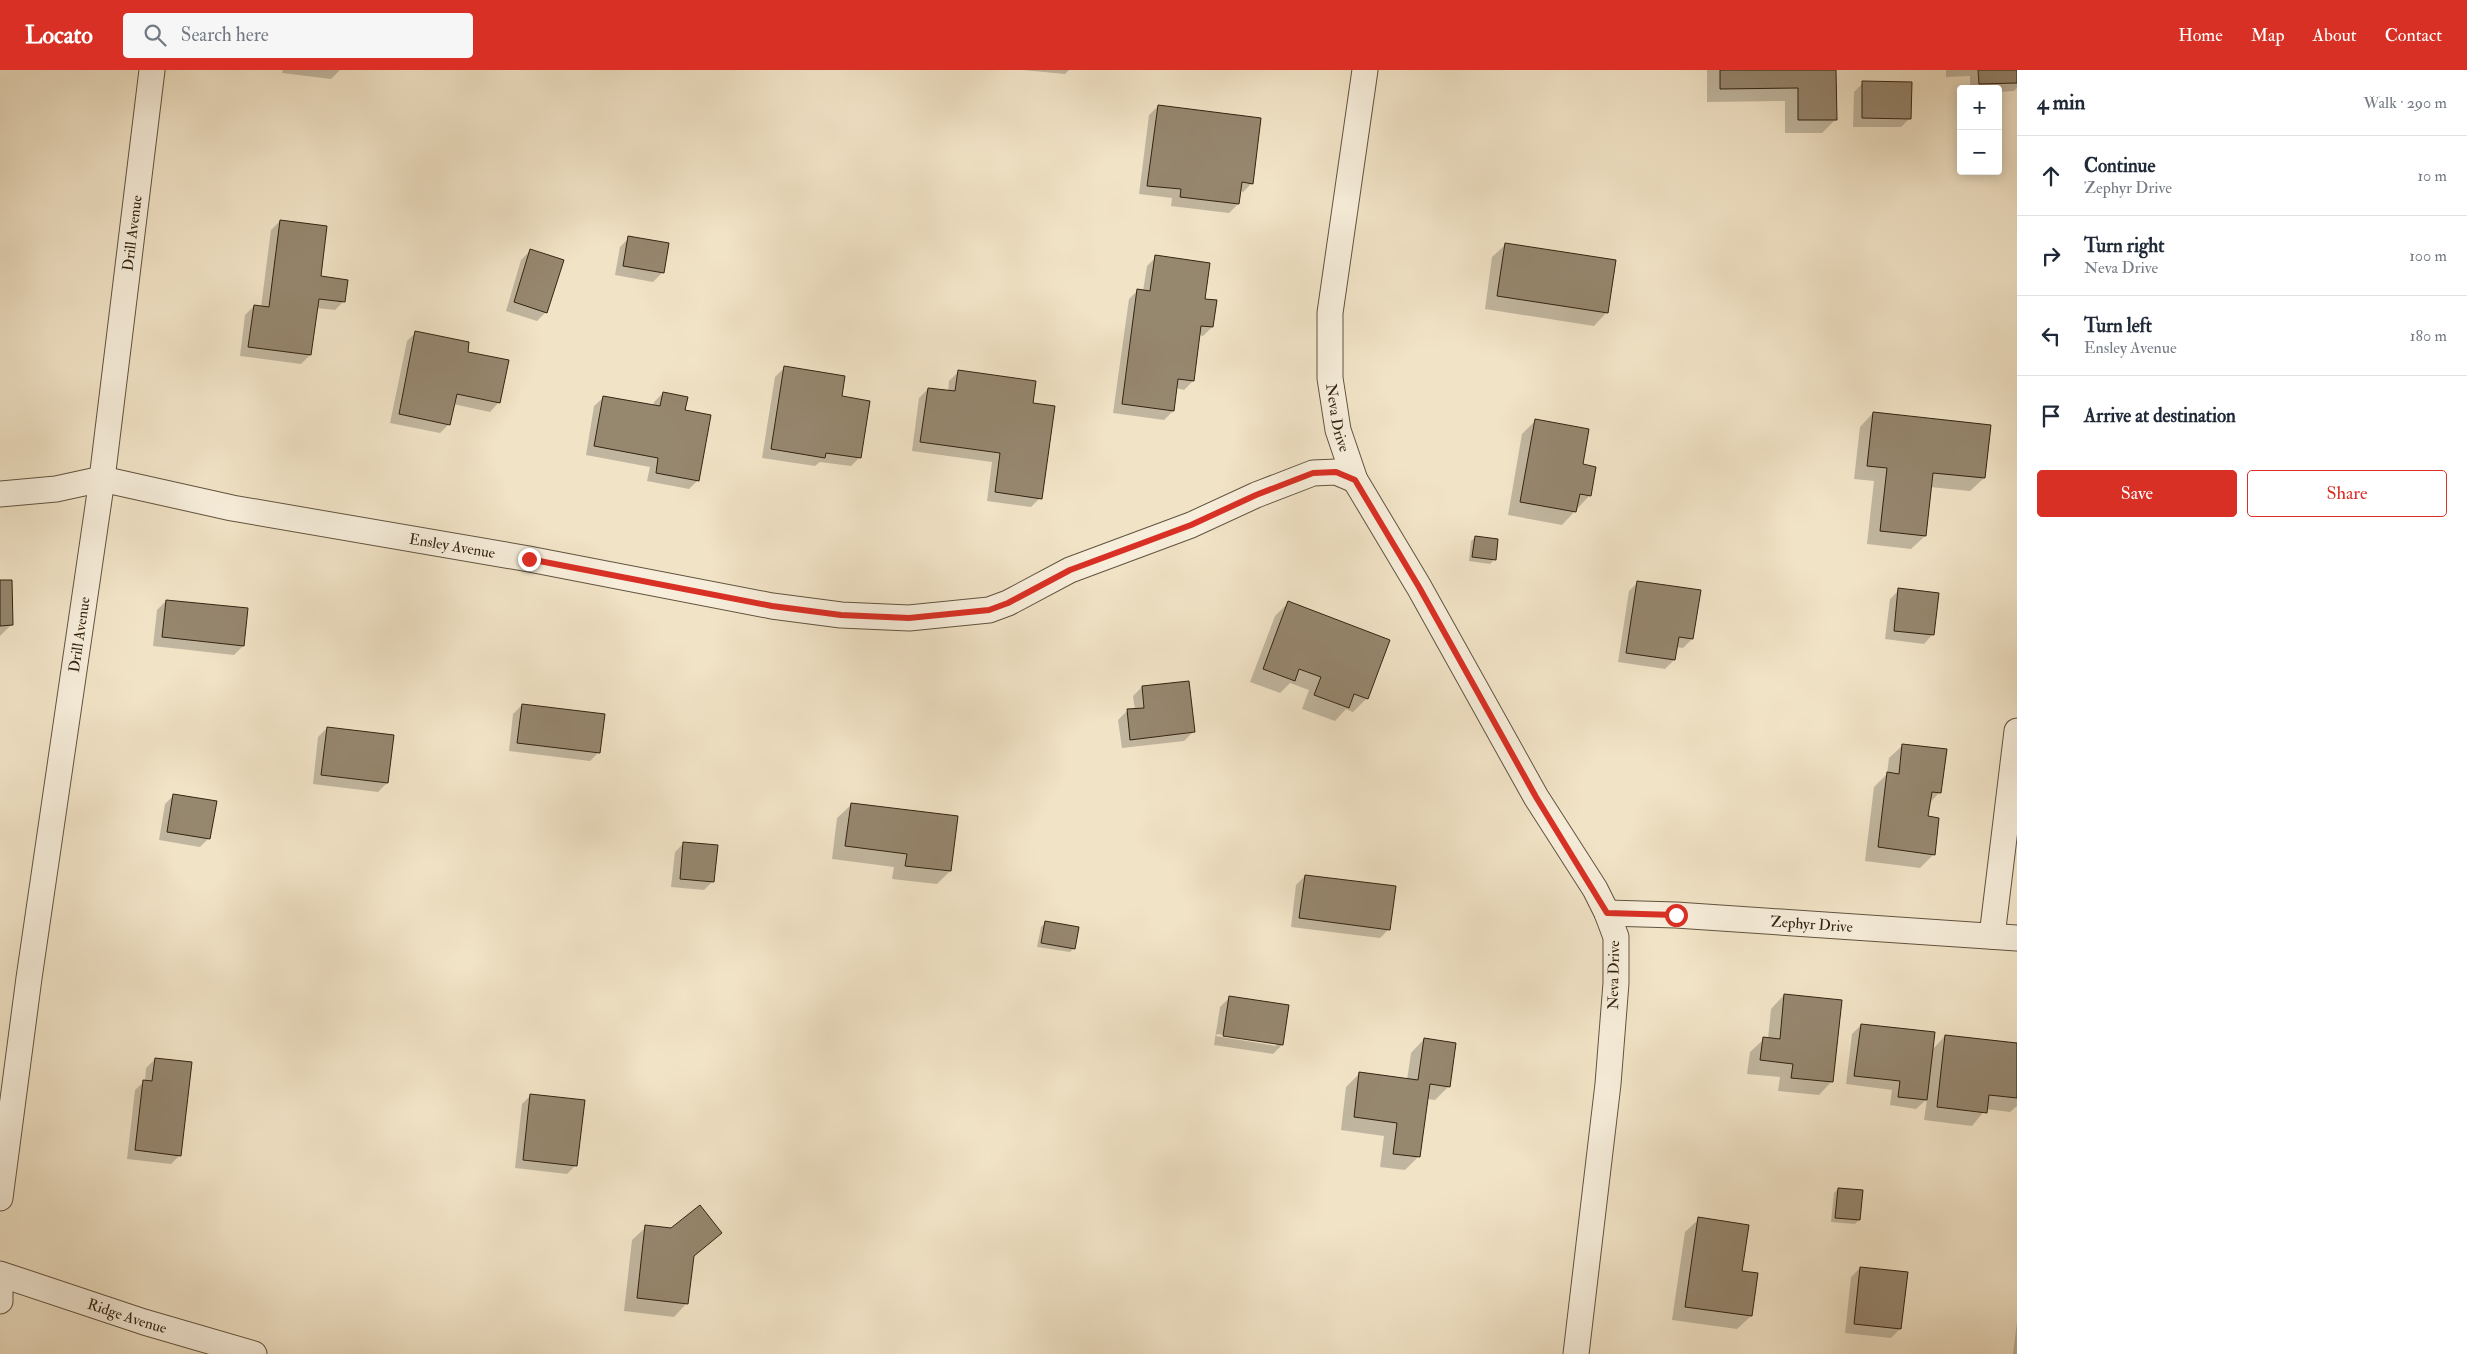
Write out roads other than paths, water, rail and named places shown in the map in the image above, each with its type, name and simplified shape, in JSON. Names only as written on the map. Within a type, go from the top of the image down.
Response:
[{"type":"street","name":"Drill Avenue","points":[[0,1198],[29,978],[102,479],[152,70]]},
{"type":"street","name":"Neva Drive","points":[[1365,70],[1330,313],[1331,387],[1338,430],[1355,480],[1419,587],[1536,797],[1607,913],[1616,937],[1616,983],[1608,1084],[1576,1354]]},
{"type":"street","name":"Ensley Avenue","points":[[0,494],[56,489],[102,479],[232,508],[529,559],[772,606],[841,615],[909,618],[989,610],[1008,603],[1070,570],[1191,525],[1256,495],[1313,473],[1336,472],[1355,480]]},
{"type":"street","points":[[1992,936],[2017,732]]},
{"type":"street","name":"Zephyr Drive","points":[[1607,913],[1676,915],[2017,938]]},
{"type":"street","name":"Ridge Avenue","points":[[0,1274],[144,1322],[254,1354]]},
{"type":"street","points":[[0,1290],[0,1300]]}]
